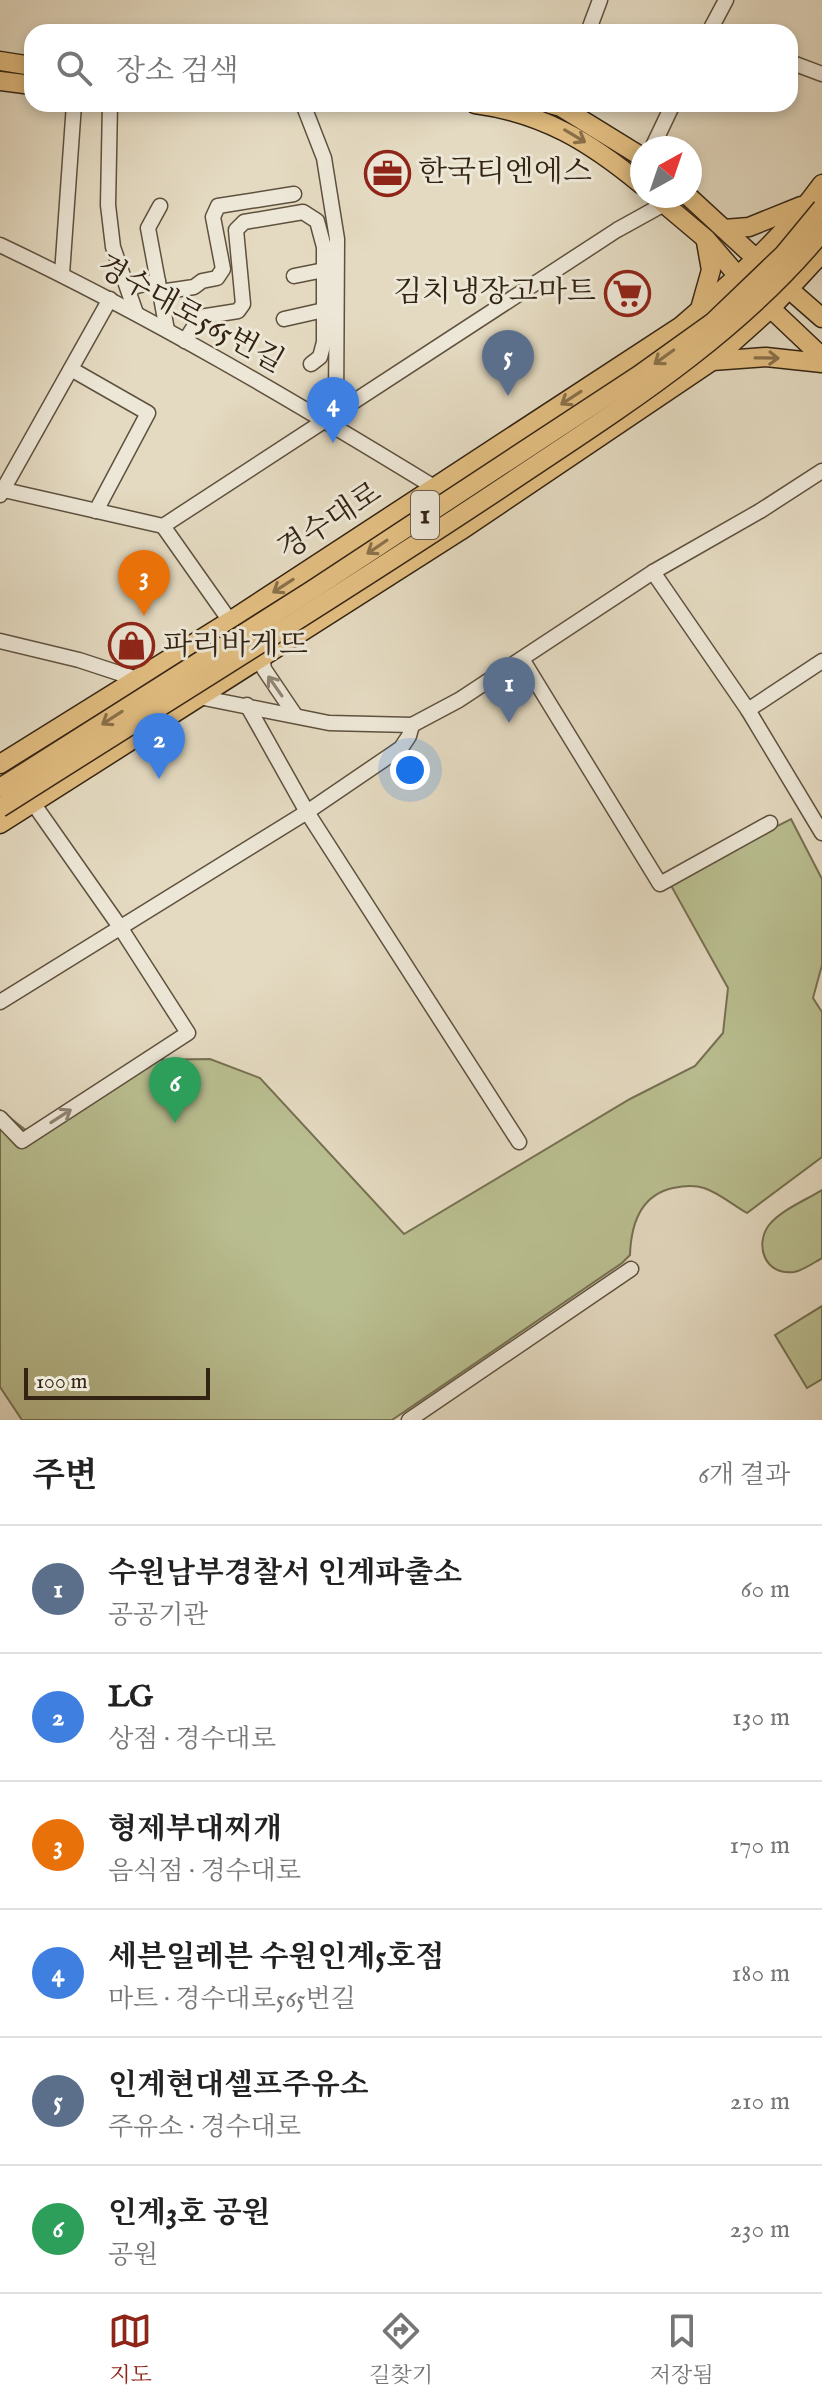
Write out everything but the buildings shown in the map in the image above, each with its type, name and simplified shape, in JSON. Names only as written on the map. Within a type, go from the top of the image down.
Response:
[{"type":"main road","points":[[0,61],[24,65]]},
{"type":"main road","points":[[0,81],[24,84]]},
{"type":"main road","points":[[518,112],[555,125],[604,153],[630,175]]},
{"type":"main road","points":[[568,112],[630,150]]},
{"type":"main road","name":"경수대로","points":[[0,764],[230,621],[681,326],[815,206],[822,184]]},
{"type":"main road","points":[[724,229],[749,227],[815,206]]},
{"type":"main road","name":"1","points":[[0,788],[312,590],[639,375],[713,322],[784,254],[815,206]]},
{"type":"main road","points":[[669,208],[706,239],[737,276],[822,357]]},
{"type":"main road","points":[[701,208],[822,318]]},
{"type":"main road","name":"1","points":[[0,808],[468,510],[652,385],[700,351],[743,313],[822,232]]},
{"type":"main road","points":[[700,309],[711,270],[706,239]]},
{"type":"main road","points":[[0,824],[460,531],[712,361],[771,308],[822,253]]},
{"type":"main road","points":[[712,361],[766,357],[822,363]]},
{"type":"street","points":[[591,24],[600,0]]},
{"type":"street","points":[[713,24],[726,0]]},
{"type":"street","points":[[798,65],[822,74]]},
{"type":"street","points":[[62,274],[73,112]]},
{"type":"street","points":[[110,112],[108,205],[113,247],[136,313]]},
{"type":"street","points":[[306,112],[324,158],[337,239],[330,416]]},
{"type":"street","points":[[658,136],[669,112]]},
{"type":"street","points":[[128,288],[194,287],[202,281],[217,278],[223,269],[213,217],[218,206],[294,194]]},
{"type":"street","points":[[160,206],[148,228],[167,330]]},
{"type":"street","points":[[163,526],[649,208]]},
{"type":"street","points":[[185,341],[200,317],[238,311],[243,304],[236,230],[244,222],[303,212],[317,221],[324,247],[324,342],[320,357],[311,364]]},
{"type":"street","name":"경수대로565번길","points":[[0,245],[62,274],[330,416],[434,487]]},
{"type":"street","points":[[294,276],[324,270]]},
{"type":"street","points":[[110,299],[0,491],[163,526],[230,621]]},
{"type":"street","points":[[284,319],[324,310]]},
{"type":"street","points":[[71,369],[148,413],[96,511]]},
{"type":"street","points":[[0,641],[79,660],[198,697],[329,723],[412,725],[459,700],[653,572],[760,511],[822,471]]},
{"type":"street","points":[[653,572],[748,710],[822,833]]},
{"type":"street","points":[[266,654],[264,669],[295,715]]},
{"type":"street","points":[[522,659],[660,884],[770,823]]},
{"type":"street","points":[[748,710],[822,661]]},
{"type":"street","points":[[247,705],[307,812],[519,1142]]},
{"type":"street","points":[[0,1002],[307,812],[401,748],[412,725]]},
{"type":"street","points":[[0,1118],[22,1141],[188,1033],[120,927],[33,803]]},
{"type":"street","points":[[409,1420],[631,1269]]},
{"type":"green space","points":[[791,819],[822,879],[822,965],[813,998],[822,1012],[822,1157],[747,1213],[700,1187],[673,1188],[653,1197],[640,1212],[630,1255],[622,1263],[392,1420],[22,1420],[0,1387],[0,1110],[32,1135],[140,1060],[210,1059],[260,1078],[404,1234],[630,1099],[695,1066],[723,1033],[728,988],[669,882]]},
{"type":"green space","points":[[822,1190],[822,1258],[794,1272],[776,1269],[769,1264],[763,1250],[762,1241],[769,1225],[787,1210]]},
{"type":"green space","points":[[822,1306],[822,1379],[807,1388],[775,1335]]},
{"type":"place","name":"한국티엔에스","points":[[387,173]]},
{"type":"place","name":"김치냉장고마트","points":[[627,293]]},
{"type":"place","name":"인계현대셀프주유소","points":[[508,396]]},
{"type":"place","name":"세븐일레븐 수원인계5호점","points":[[333,443]]},
{"type":"place","name":"형제부대찌개","points":[[144,616]]},
{"type":"place","name":"파리바게뜨","points":[[132,646]]},
{"type":"place","name":"수원남부경찰서 인계파출소","points":[[509,723]]},
{"type":"place","name":"LG","points":[[159,779]]},
{"type":"place","name":"인계3호 공원","points":[[175,1123]]}]
